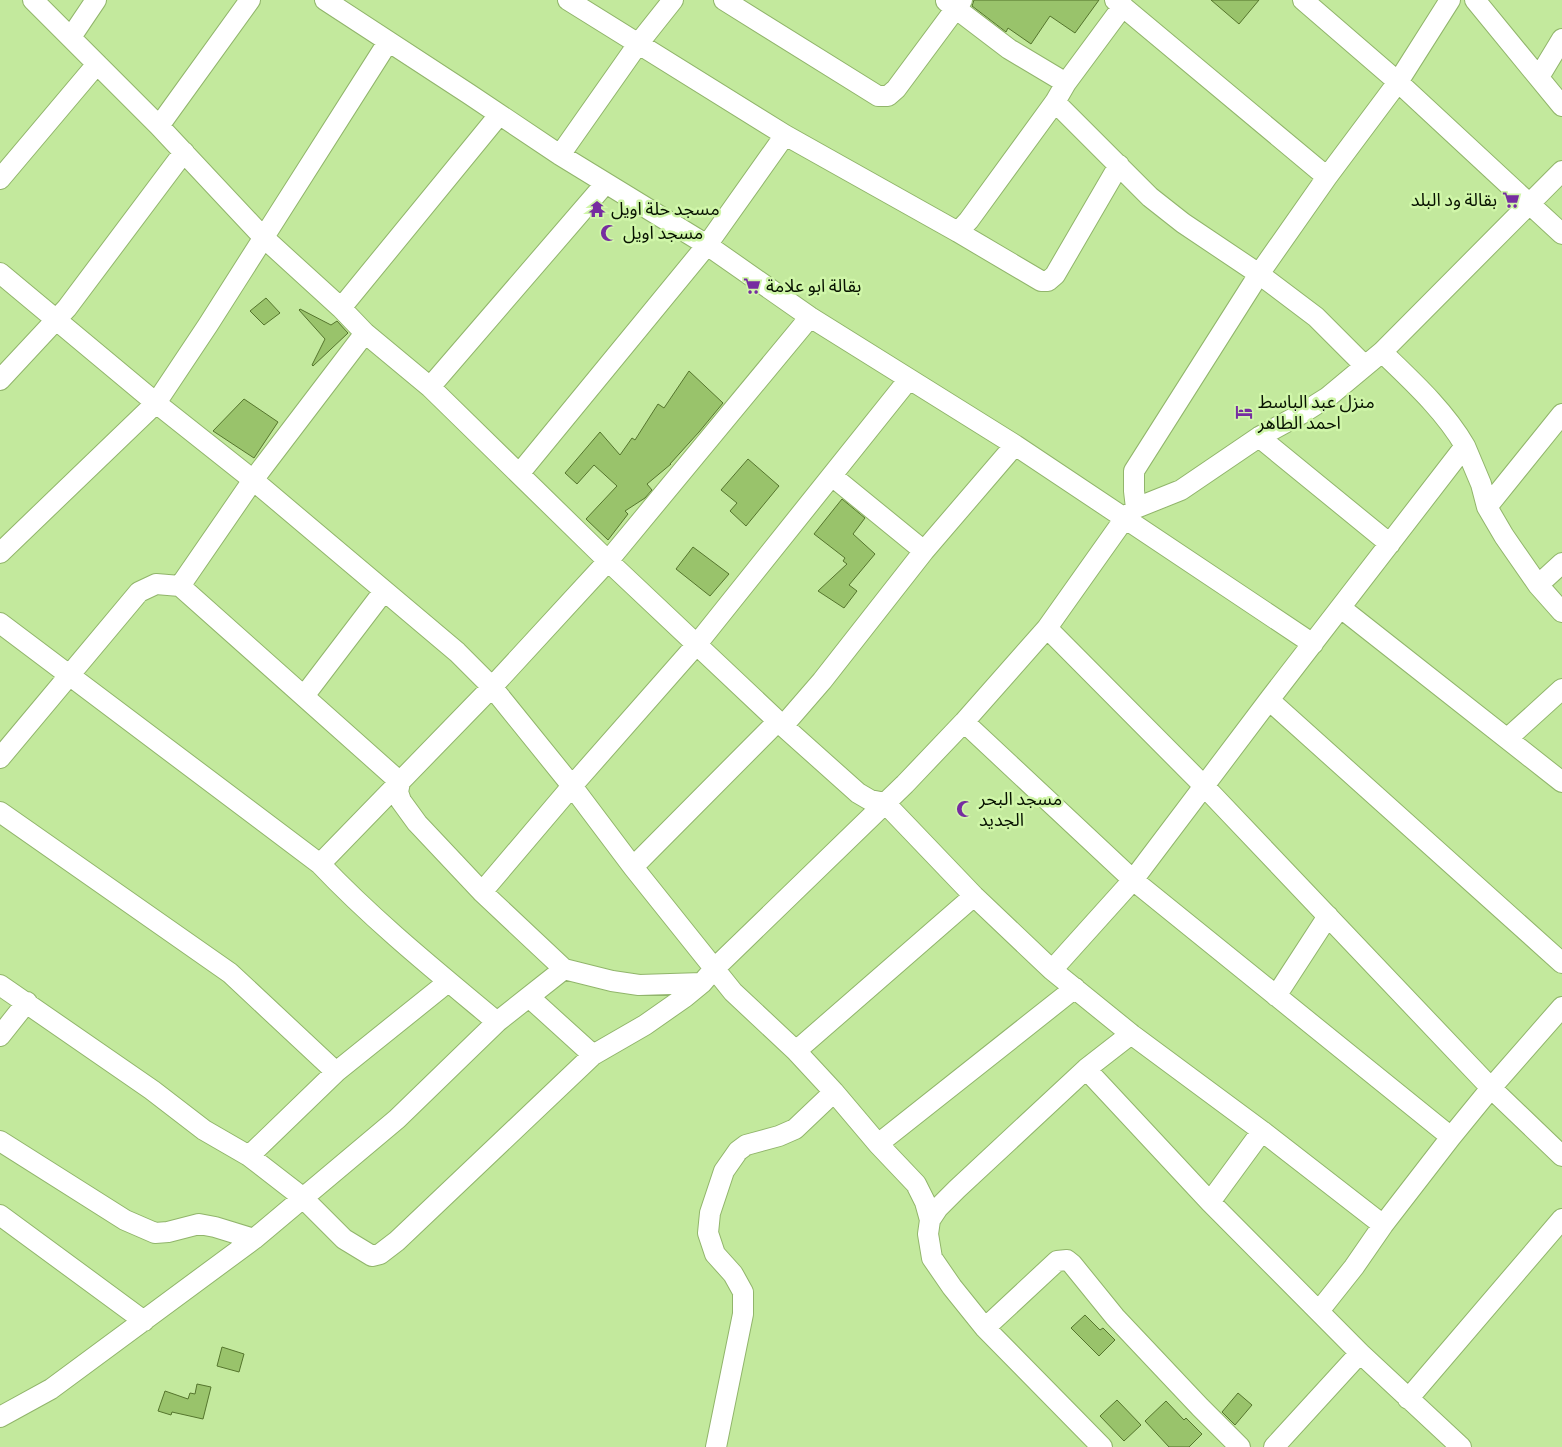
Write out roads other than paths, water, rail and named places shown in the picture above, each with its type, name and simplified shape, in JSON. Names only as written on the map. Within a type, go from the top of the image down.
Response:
[{"type":"street","points":[[33,0],[159,126],[263,237],[366,332],[430,387],[608,561],[780,724],[858,793],[870,800],[886,803],[974,896],[1052,970],[1131,1034],[1262,1131],[1383,1225]]},
{"type":"street","points":[[71,37],[96,0]]},
{"type":"street","points":[[159,126],[250,0]]},
{"type":"street","points":[[325,0],[560,156],[707,245],[810,317],[1015,445],[1130,513],[1312,644]]},
{"type":"street","points":[[568,0],[785,135],[958,232],[1040,281],[1048,281],[1055,274],[1119,166]]},
{"type":"street","points":[[560,156],[638,44],[673,0]]},
{"type":"street","points":[[724,0],[878,96],[888,96],[896,90],[954,3],[1009,49],[1066,84]]},
{"type":"street","points":[[1303,0],[1398,82],[1562,234]]},
{"type":"street","points":[[0,985],[152,1090],[204,1130],[249,1156],[302,1197],[344,1239],[372,1256],[380,1254],[593,1055],[645,1025],[685,997],[708,976],[886,803],[964,722],[1047,628],[1130,513],[1134,491],[1134,471],[1259,274],[1327,177],[1398,82],[1450,0]]},
{"type":"street","points":[[1475,0],[1562,106]]},
{"type":"street","points":[[958,232],[969,220],[1055,102],[1119,3],[1327,177]]},
{"type":"street","points":[[1539,77],[1562,39]]},
{"type":"street","points":[[0,552],[156,403],[388,42]]},
{"type":"street","points":[[0,179],[97,64]]},
{"type":"street","points":[[1055,102],[1150,197],[1183,223],[1259,274],[1316,317],[1365,366]]},
{"type":"street","points":[[341,308],[499,115]]},
{"type":"street","points":[[519,474],[707,245],[785,135]]},
{"type":"street","points":[[0,380],[67,308],[184,152]]},
{"type":"street","points":[[1130,513],[1181,490],[1259,437],[1328,397],[1382,352],[1562,171]]},
{"type":"street","points":[[430,387],[605,184]]},
{"type":"street","points":[[0,273],[156,403],[253,480],[457,652],[492,687],[572,786],[633,867],[708,976],[733,992],[796,1051],[916,1184],[925,1202],[930,1220],[928,1234],[932,1258],[952,1287],[985,1328],[1102,1447]]},
{"type":"street","points":[[320,864],[492,687],[608,561],[810,317]]},
{"type":"street","points":[[180,586],[253,480],[366,332]]},
{"type":"street","points":[[1382,352],[1457,432],[1466,446],[1488,507],[1504,536],[1538,586],[1562,612]]},
{"type":"street","points":[[482,892],[696,644],[832,476],[908,378]]},
{"type":"street","points":[[1488,507],[1562,414]]},
{"type":"street","points":[[1259,437],[1390,544]]},
{"type":"street","points":[[633,867],[822,681],[924,551],[1015,445]]},
{"type":"street","points":[[1052,970],[1133,880],[1269,700],[1466,446]]},
{"type":"street","points":[[832,476],[924,551]]},
{"type":"street","points":[[1538,586],[1562,562]]},
{"type":"street","points":[[0,758],[138,592],[156,584],[180,586],[400,782]]},
{"type":"street","points":[[304,696],[384,591]]},
{"type":"street","points":[[1341,608],[1562,782]]},
{"type":"street","points":[[0,623],[320,864],[349,894],[448,982],[497,1022]]},
{"type":"street","points":[[1047,628],[1204,786],[1492,1088],[1562,1156]]},
{"type":"street","points":[[1508,738],[1562,689]]},
{"type":"street","points":[[1269,700],[1562,963]]},
{"type":"street","points":[[964,722],[1133,880],[1451,1137]]},
{"type":"street","points":[[400,782],[398,792],[401,801],[416,824],[482,892],[564,969],[612,981],[639,985],[708,976]]},
{"type":"street","points":[[0,812],[230,973],[336,1072]]},
{"type":"street","points":[[796,1051],[974,896]]},
{"type":"street","points":[[1276,996],[1328,916]]},
{"type":"street","points":[[6,1408],[51,1389],[254,1239],[397,1119],[497,1022],[564,969]]},
{"type":"street","points":[[249,1156],[336,1072],[448,982]]},
{"type":"street","points":[[878,1144],[1075,988]]},
{"type":"street","points":[[529,997],[593,1055]]},
{"type":"street","points":[[0,1036],[27,1002]]},
{"type":"street","points":[[1319,1311],[1451,1137],[1562,1007]]},
{"type":"street","points":[[930,1220],[938,1208],[957,1189],[1086,1068],[1131,1034]]},
{"type":"street","points":[[1086,1068],[1210,1202],[1360,1353],[1456,1446]]},
{"type":"street","points":[[716,1447],[743,1314],[744,1292],[733,1274],[715,1254],[708,1234],[710,1213],[724,1171],[738,1151],[746,1146],[795,1129],[834,1092]]},
{"type":"street","points":[[1210,1202],[1262,1131]]},
{"type":"street","points":[[0,1141],[125,1220],[155,1233],[168,1232],[199,1224],[254,1239]]},
{"type":"street","points":[[0,1215],[144,1321]]},
{"type":"street","points":[[1408,1399],[1562,1218]]},
{"type":"street","points":[[985,1328],[1057,1261],[1067,1260],[1148,1353],[1240,1447]]},
{"type":"street","points":[[1274,1447],[1360,1353]]},
{"type":"place","name":"بقالة ود البلد","points":[[1511,200]]},
{"type":"place","name":"مسجد حلة اويل","points":[[597,209]]},
{"type":"place","name":"مسجد اويل","points":[[609,233]]},
{"type":"place","name":"بقالة ابو علامة","points":[[752,286]]},
{"type":"place","name":"منزل عبد الباسط احمد الطاهر","points":[[1244,412]]},
{"type":"place","name":"مسجد البحر الجديد","points":[[965,809]]}]
